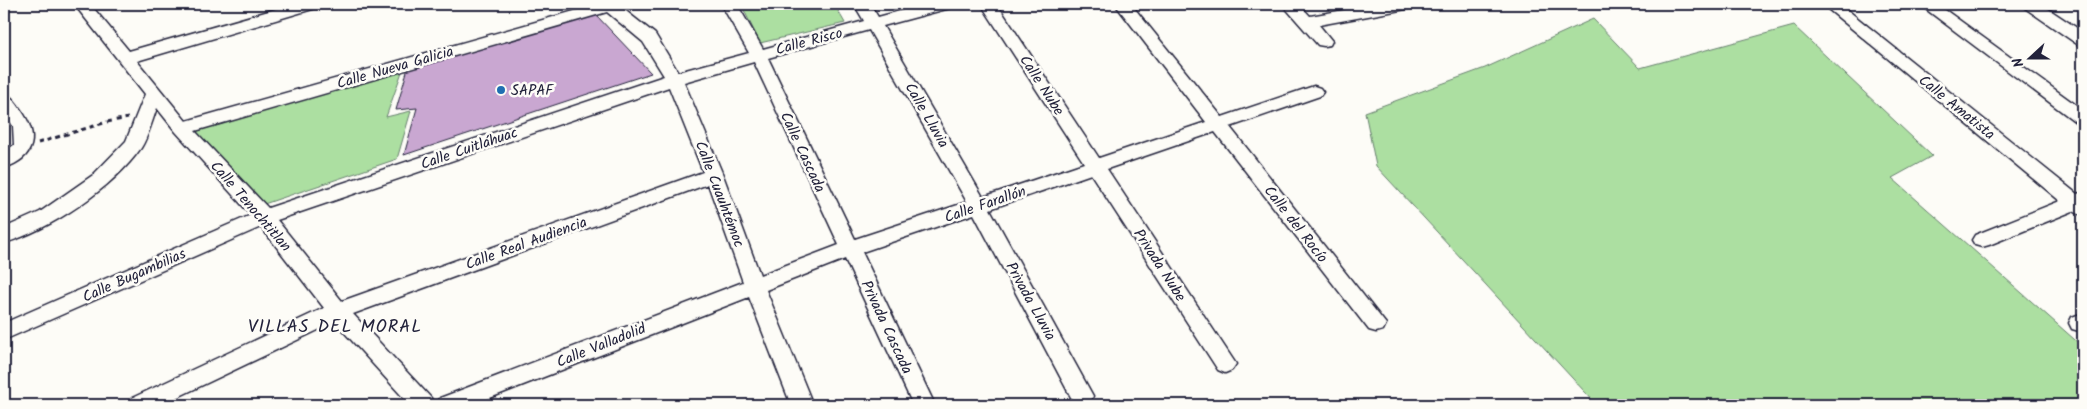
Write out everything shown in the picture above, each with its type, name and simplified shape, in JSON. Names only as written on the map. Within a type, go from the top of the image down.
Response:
[{"type":"street","name":"Calle Tenochtitlan","points":[[82,4],[182,128],[264,218],[338,311],[423,405]]},
{"type":"street","points":[[126,58],[310,4]]},
{"type":"street","name":"Calle Cuauhtémoc","points":[[611,4],[649,38],[674,79],[714,175],[754,285],[802,405]]},
{"type":"street","name":"Calle Nueva Galicia","points":[[182,128],[611,4]]},
{"type":"street","points":[[729,4],[758,54]]},
{"type":"street","name":"Calle Lluvia","points":[[862,4],[979,206]]},
{"type":"street","name":"Calle Risco","points":[[674,79],[758,54],[944,4]]},
{"type":"street","name":"Calle Nube","points":[[989,4],[1095,166]]},
{"type":"street","name":"Calle del Rocío","points":[[1123,4],[1376,324]]},
{"type":"street","points":[[1290,4],[1324,41]]},
{"type":"street","points":[[1307,22],[1406,4]]},
{"type":"street","name":"Calle Amatista","points":[[1830,4],[2080,204]]},
{"type":"street","points":[[1927,4],[2083,119]]},
{"type":"street","points":[[2031,4],[2083,40]]},
{"type":"street","name":"Calle Cascada","points":[[758,54],[849,249]]},
{"type":"street","name":"Calle Cuitláhuac","points":[[264,218],[674,79]]},
{"type":"street","name":"Calle Farallón","points":[[754,285],[849,249],[1314,92]]},
{"type":"street","points":[[4,236],[47,217],[100,180],[134,144],[154,93]]},
{"type":"street","points":[[4,100],[22,125],[23,148],[4,162]]},
{"type":"street","name":"Privada Nube","points":[[1095,166],[1226,364]]},
{"type":"street","name":"Calle Real Audiencia","points":[[140,405],[338,311],[714,175]]},
{"type":"street","points":[[1982,240],[2080,204]]},
{"type":"street","name":"Privada Lluvia","points":[[979,206],[1082,396]]},
{"type":"street","name":"Calle Bugambilias","points":[[4,332],[264,218]]},
{"type":"street","name":"Privada Cascada","points":[[849,249],[924,405]]},
{"type":"street","name":"Calle Valladolid","points":[[448,405],[754,285]]},
{"type":"path","points":[[23,148],[106,122],[146,114]]},
{"type":"green space","points":[[741,4],[834,4],[845,23],[760,43]]},
{"type":"green space","points":[[1593,19],[1640,68],[1794,26],[1932,156],[1892,178],[2083,347],[2083,405],[1597,405],[1376,166],[1365,112],[1485,68]]},
{"type":"green space","points":[[403,69],[386,117],[411,111],[397,159],[264,204],[190,129]]},
{"type":"building","name":"SAPAF","points":[[596,15],[651,73],[404,155],[417,108],[396,110],[408,68]]},
{"type":"place","name":"SAPAF","points":[[501,90]]},
{"type":"district","name":"VILLAS DEL MORAL","points":[[335,326]]}]
